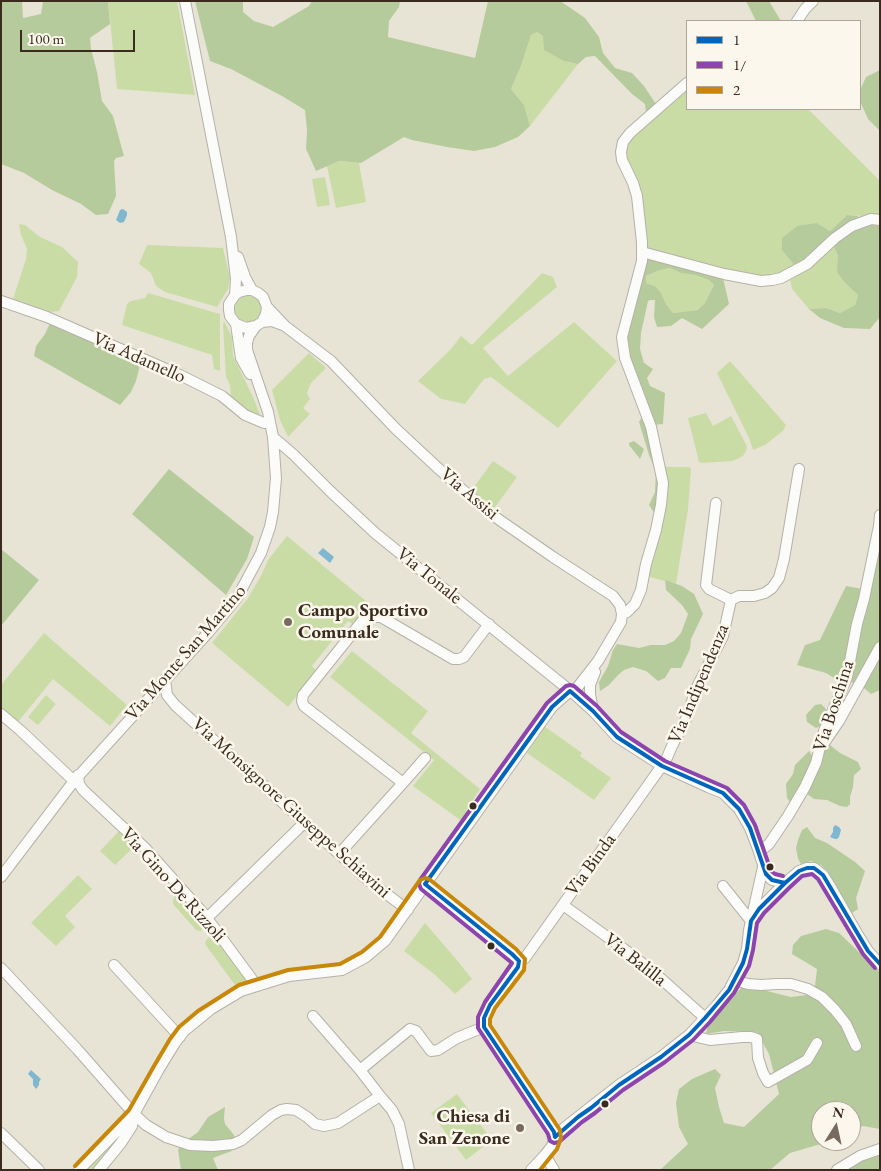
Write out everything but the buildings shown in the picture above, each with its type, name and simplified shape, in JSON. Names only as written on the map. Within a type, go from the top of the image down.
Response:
[{"type":"street","name":"Via Monte San Martino","points":[[186,1],[231,237],[236,279],[234,295],[229,304],[230,316],[236,324],[241,358],[260,392]]},
{"type":"street","points":[[798,20],[813,1]]},
{"type":"street","points":[[79,1170],[133,1114],[158,1069],[180,1037],[211,1009],[241,991],[289,976],[342,970],[371,954],[385,941],[552,707],[572,692],[598,661],[618,628],[622,614],[635,604],[641,590],[656,530],[663,483],[651,427],[626,358],[622,337],[642,261],[642,242],[637,196],[622,160],[621,152],[623,142],[630,133],[686,84]]},
{"type":"street","points":[[642,252],[724,274],[761,281],[772,280],[781,278],[807,264],[835,238],[852,226],[871,219],[880,220]]},
{"type":"street","name":"Via Monte San Martino","points":[[1,877],[73,781],[207,634],[237,598],[261,553],[273,512],[276,478],[275,457],[268,412],[247,350],[247,343],[249,336],[266,314],[267,307],[263,297],[252,290],[245,277],[231,237]]},
{"type":"street","points":[[234,295],[252,290]]},
{"type":"street","name":"Via Adamello","points":[[1,301],[47,317],[180,375],[222,396],[245,415],[264,423],[270,423]]},
{"type":"street","name":"Via Assisi","points":[[267,307],[285,326],[331,361],[396,429],[488,512],[613,596],[620,605],[622,614]]},
{"type":"street","name":"Via Assisi","points":[[259,324],[272,321],[285,326]]},
{"type":"street","points":[[236,324],[246,328],[259,324]]},
{"type":"street","name":"Via Tonale","points":[[273,437],[375,533],[572,692],[593,711],[616,737],[662,766],[708,786],[728,798],[740,809],[750,828],[763,866]]},
{"type":"street","points":[[275,457],[280,454],[294,455]]},
{"type":"street","name":"Via Indipendenza","points":[[731,600],[739,596],[754,596],[765,593],[772,588],[778,578],[784,559],[799,469]]},
{"type":"street","name":"Via Indipendenza","points":[[716,503],[706,585],[709,589],[731,600]]},
{"type":"street","name":"Via Boschina","points":[[758,849],[764,848],[769,844],[788,816],[805,787],[816,762],[824,731],[847,677],[880,515]]},
{"type":"street","name":"Via Indipendenza","points":[[662,766],[686,719],[697,687],[723,636],[731,600]]},
{"type":"street","points":[[403,783],[304,706],[302,701],[303,694],[363,620],[372,616],[381,617],[453,659],[464,657],[489,624]]},
{"type":"street","points":[[819,750],[839,721],[880,647]]},
{"type":"street","points":[[593,711],[590,686],[598,661]]},
{"type":"street","name":"Via Monsignore Giuseppe Schiavini","points":[[165,679],[167,694],[175,705],[369,881],[408,910]]},
{"type":"street","name":"Via Monsignore Giuseppe Schiavini","points":[[148,697],[161,699],[175,705]]},
{"type":"street","points":[[1,714],[73,781]]},
{"type":"street","points":[[339,854],[425,758]]},
{"type":"street","name":"Via Binda","points":[[484,1027],[484,1018],[490,1005],[518,967],[519,961],[525,958],[662,766]]},
{"type":"street","name":"Via Gino De Rizzoli","points":[[73,781],[77,787],[83,790],[146,849],[207,918],[257,986]]},
{"type":"street","points":[[207,918],[304,823]]},
{"type":"street","points":[[763,866],[766,874],[772,880],[785,883]]},
{"type":"street","points":[[530,1170],[552,1146],[555,1137],[620,1085],[689,1035],[729,990],[743,963],[747,949],[763,866]]},
{"type":"street","points":[[751,921],[759,909],[799,871],[814,868],[830,886],[868,951],[880,964]]},
{"type":"street","points":[[425,884],[519,961]]},
{"type":"street","points":[[723,886],[751,921]]},
{"type":"street","name":"Via Balilla","points":[[562,905],[624,948],[705,1018]]},
{"type":"street","points":[[114,965],[180,1037]]},
{"type":"street","points":[[1,968],[77,1049],[133,1114],[146,1125],[166,1137],[190,1145],[213,1146],[233,1144],[242,1140],[272,1115],[281,1110],[296,1110],[315,1124],[324,1126],[338,1123],[380,1096]]},
{"type":"street","points":[[734,980],[761,986],[791,984],[808,989],[822,997],[835,1010],[846,1024],[856,1046]]},
{"type":"street","points":[[313,1016],[392,1110],[399,1124],[408,1170]]},
{"type":"street","points":[[360,1070],[410,1030],[416,1031],[431,1051],[438,1050],[457,1038],[484,1027],[554,1132],[555,1137]]},
{"type":"street","points":[[689,1035],[710,1040],[742,1037],[750,1037],[757,1040],[758,1058],[768,1082],[807,1060],[817,1043]]},
{"type":"street","points":[[99,1170],[132,1126],[133,1114]]},
{"type":"street","points":[[1,1132],[39,1170]]},
{"type":"street","points":[[837,1170],[860,1156],[880,1149]]},
{"type":"street","points":[[545,1155],[554,1170]]},
{"type":"green space","points":[[1,1],[22,1],[23,18],[41,14],[43,1],[108,1],[110,24],[90,38],[102,101],[113,116],[124,156],[116,158],[114,161],[116,196],[108,214],[96,215],[81,204],[52,190],[24,173],[1,164]]},
{"type":"green space","points":[[108,1],[177,1],[195,95],[117,89]]},
{"type":"green space","points":[[195,1],[243,1],[243,12],[254,21],[273,27],[309,6],[312,1],[400,1],[399,7],[389,21],[388,37],[475,58],[488,1],[560,1],[585,18],[599,37],[603,53],[615,68],[632,73],[644,86],[656,104],[646,113],[645,104],[632,94],[595,56],[586,57],[578,64],[564,61],[544,50],[543,36],[537,32],[531,35],[511,89],[524,105],[530,126],[518,137],[495,147],[474,151],[404,137],[361,163],[339,161],[316,171],[306,149],[305,110],[231,69],[210,61]]},
{"type":"green space","points":[[746,1],[769,1],[780,20],[756,20]]},
{"type":"green space","points":[[537,32],[543,36],[564,61],[578,64],[530,126],[524,105],[511,89],[531,35]]},
{"type":"green space","points":[[880,70],[880,131],[868,119],[861,103],[861,88],[866,77]]},
{"type":"green space","points":[[686,90],[686,110],[809,110],[880,181],[880,217],[847,215],[830,231],[817,223],[796,267],[771,277],[729,271],[644,250],[624,151],[627,142]]},
{"type":"green space","points":[[339,161],[359,163],[366,202],[336,208],[327,166]]},
{"type":"green space","points":[[325,177],[330,205],[317,207],[312,179]]},
{"type":"green space","points":[[847,215],[859,216],[796,267],[782,250],[782,238],[797,226],[817,223],[830,231]]},
{"type":"green space","points":[[19,224],[25,225],[40,237],[62,247],[78,262],[77,277],[59,311],[51,312],[13,299],[26,259],[27,249]]},
{"type":"green space","points":[[872,225],[880,226],[880,317],[870,329],[844,328],[820,318],[809,309],[826,308],[840,313],[855,305],[858,295],[845,283],[837,272],[838,256],[834,247],[848,234],[858,228]]},
{"type":"green space","points":[[147,245],[223,248],[230,278],[228,289],[217,307],[165,292],[156,286],[151,273],[139,264]]},
{"type":"green space","points":[[834,247],[845,283],[858,295],[855,305],[840,313],[826,308],[809,309],[792,289],[790,280],[811,267]]},
{"type":"green space","points":[[648,255],[723,278],[729,304],[702,329],[682,318],[671,326],[657,327],[654,317],[655,300],[648,301],[641,333],[640,349],[644,363],[653,369],[647,378],[650,386],[665,393],[663,424],[654,425],[650,418],[646,400],[632,369],[626,337]],"holes":[[[670,268],[681,273],[696,275],[709,280],[714,285],[704,304],[697,310],[673,313],[655,286],[646,283],[646,276]]]},
{"type":"green space","points":[[670,268],[681,273],[696,274],[709,280],[714,285],[704,304],[696,310],[673,313],[655,286],[646,283],[646,276]]},
{"type":"green space","points":[[542,273],[553,277],[557,287],[483,348],[508,376],[574,322],[617,361],[558,428],[491,377],[484,379],[465,404],[441,399],[418,381],[451,349],[461,336],[472,345]]},
{"type":"green space","points":[[148,293],[220,314],[220,371],[214,369],[212,355],[122,325],[127,304],[131,301],[145,298]]},
{"type":"green space","points":[[248,296],[257,300],[261,309],[257,318],[248,322],[239,318],[235,309],[239,300]]},
{"type":"green space","points":[[224,321],[232,337],[233,356],[260,414],[250,413],[231,396],[230,385],[226,377]]},
{"type":"green space","points":[[49,325],[56,325],[140,365],[131,392],[120,405],[34,356],[36,346]]},
{"type":"green space","points":[[309,353],[326,368],[311,383],[307,393],[310,399],[303,408],[310,414],[288,437],[280,420],[272,390]]},
{"type":"green space","points":[[730,361],[786,425],[783,431],[765,445],[753,450],[717,373]]},
{"type":"green space","points":[[706,413],[713,426],[731,416],[747,446],[743,456],[733,461],[699,462],[688,418]]},
{"type":"green space","points":[[643,415],[659,476],[655,514],[649,505],[655,492],[656,472],[639,422]]},
{"type":"green space","points":[[634,441],[644,449],[640,459],[629,445],[629,443]]},
{"type":"green space","points":[[493,461],[517,477],[493,510],[471,491]]},
{"type":"green space","points":[[689,467],[691,469],[688,510],[676,584],[650,577],[649,567],[663,468]]},
{"type":"green space","points":[[169,469],[254,537],[247,559],[226,595],[132,514]]},
{"type":"green space","name":"Campo Sportivo Comunale","points":[[287,536],[377,610],[370,610],[362,614],[354,625],[348,621],[312,666],[317,671],[288,707],[212,643],[248,598],[268,560]]},
{"type":"green space","points":[[880,540],[880,690],[871,694],[858,683],[839,681],[826,673],[797,665],[805,645],[820,640],[846,586],[869,590]]},
{"type":"green space","points":[[1,549],[39,580],[1,626]]},
{"type":"green space","points":[[665,580],[682,586],[694,594],[703,614],[691,639],[690,649],[681,668],[671,668],[665,678],[658,681],[646,671],[633,667],[624,670],[600,691],[599,682],[617,644],[639,648],[651,645],[665,645],[674,641],[681,633],[688,614],[682,605],[666,590]]},
{"type":"green space","points":[[44,633],[127,705],[110,726],[53,679],[18,722],[1,708],[1,685]]},
{"type":"green space","points":[[352,651],[428,711],[411,733],[480,789],[466,811],[469,813],[463,822],[413,786],[434,760],[330,677]]},
{"type":"green space","points":[[46,695],[56,704],[38,725],[28,717]]},
{"type":"green space","points":[[821,704],[827,713],[821,726],[816,728],[807,722],[806,715],[815,705]]},
{"type":"green space","points":[[544,726],[582,753],[580,756],[611,778],[594,800],[527,753]]},
{"type":"green space","points":[[830,745],[840,753],[858,762],[861,769],[854,775],[850,804],[847,807],[827,800],[814,799],[807,794],[826,748]]},
{"type":"green space","points":[[809,751],[813,757],[807,774],[791,803],[787,798],[786,784],[793,774],[795,765]]},
{"type":"green space","points":[[807,827],[815,838],[827,843],[865,871],[856,898],[858,909],[852,913],[827,871],[821,865],[811,861],[801,864],[798,859],[796,848],[798,840],[802,830]]},
{"type":"green space","points":[[120,830],[136,845],[115,865],[100,851]]},
{"type":"green space","points":[[78,875],[92,889],[65,916],[75,927],[56,946],[31,923]]},
{"type":"green space","points":[[180,891],[206,924],[201,931],[196,930],[173,904],[176,894]]},
{"type":"green space","points":[[425,923],[472,979],[455,994],[434,974],[404,951]]},
{"type":"green space","points":[[826,929],[839,933],[880,972],[880,1129],[861,1127],[861,1101],[811,1101],[811,1147],[790,1153],[770,1170],[660,1170],[688,1144],[679,1127],[676,1103],[679,1089],[692,1079],[715,1069],[721,1075],[715,1088],[724,1123],[744,1127],[779,1094],[769,1054],[757,1032],[724,1031],[706,1034],[708,1024],[742,987],[791,997],[814,994],[817,969],[792,954],[793,945],[801,936]]},
{"type":"green space","points":[[213,935],[246,981],[235,985],[205,944],[206,940]]},
{"type":"green space","points":[[457,1094],[492,1140],[466,1160],[431,1113]]},
{"type":"green space","points":[[225,1107],[225,1124],[234,1135],[235,1140],[214,1143],[187,1140],[198,1132],[208,1117]]},
{"type":"green space","points":[[119,1136],[121,1137],[95,1170],[84,1170]]},
{"type":"green space","points":[[180,1146],[230,1148],[232,1151],[213,1158],[218,1170],[181,1170],[178,1150]]},
{"type":"green space","points":[[880,1155],[880,1170],[846,1170],[860,1161]]},
{"type":"water","points":[[123,209],[127,212],[127,215],[124,222],[120,223],[116,220],[120,210]]},
{"type":"water","points":[[323,548],[334,557],[330,563],[318,553]]},
{"type":"water","points":[[835,825],[841,830],[837,839],[830,837]]},
{"type":"water","points":[[31,1070],[41,1079],[36,1089],[33,1085],[33,1079],[28,1074]]},
{"type":"transit line","name":"1/","points":[[783,876],[771,871],[755,825],[744,805],[727,788],[665,761],[621,732],[597,706],[574,686],[570,685],[566,686],[547,703],[419,884],[421,889],[512,963],[485,1002],[478,1017],[478,1028],[548,1134],[550,1141],[554,1143],[559,1142],[623,1090],[665,1062],[693,1040],[710,1022],[734,993],[749,966],[757,923],[764,913],[802,876],[812,874],[818,879],[863,954],[875,968]]},
{"type":"transit line","name":"1","points":[[570,691],[593,711],[617,737],[662,766],[723,793],[739,809],[750,828],[766,874],[772,880],[785,883],[759,909],[751,921],[743,963],[729,990],[705,1018],[689,1035],[661,1057],[619,1085],[555,1137],[554,1132],[484,1027],[484,1018],[490,1005],[518,967],[519,961],[425,884],[552,707],[570,691]]},
{"type":"transit line","name":"1","points":[[785,883],[799,871],[807,868],[814,868],[823,875],[868,951],[880,964]]},
{"type":"transit line","name":"2","points":[[75,1166],[129,1110],[170,1039],[179,1027],[198,1011],[239,985],[288,970],[340,964],[362,952],[380,937],[420,880],[425,878],[429,879],[516,949],[525,959],[524,970],[495,1008],[490,1019],[490,1025],[560,1130],[561,1138],[557,1149],[540,1170]]},
{"type":"place","name":"Campo Sportivo Comunale","points":[[288,622]]},
{"type":"place","name":"Chiesa di San Zenone","points":[[520,1128]]}]
